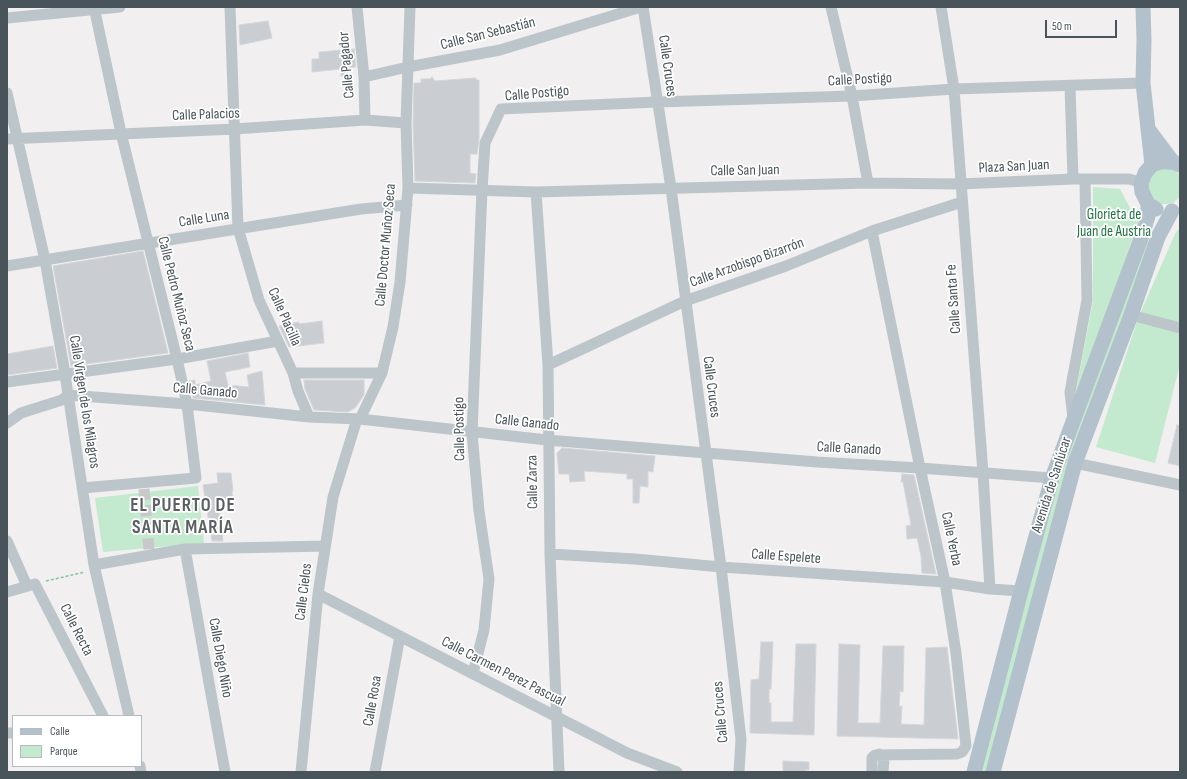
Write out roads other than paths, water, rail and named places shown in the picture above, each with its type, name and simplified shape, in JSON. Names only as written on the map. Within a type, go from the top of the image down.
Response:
[{"type":"main road","points":[[1143,7],[1143,83],[1152,165]]},
{"type":"main road","points":[[1148,129],[1176,163]]},
{"type":"main road","points":[[1176,163],[1161,162],[1152,165],[1145,173],[1141,184],[1143,196],[1148,204],[1154,209],[1161,211],[1176,209]]},
{"type":"main road","name":"Avenida de Sanlúcar","points":[[975,771],[1021,591],[1052,478],[1143,233],[1148,216],[1148,204]]},
{"type":"main road","name":"Avenida de Sanlúcar","points":[[993,771],[1075,463],[1131,315],[1158,237],[1176,209]]},
{"type":"street","points":[[7,18],[94,8],[120,7]]},
{"type":"street","name":"Calle Placilla","points":[[230,7],[238,228],[259,300],[293,373],[298,391],[309,417]]},
{"type":"street","name":"Calle Pagador","points":[[356,7],[364,77],[366,120]]},
{"type":"street","name":"Calle Doctor Muñoz Seca","points":[[358,419],[382,373],[393,328],[400,282],[408,188],[406,123],[410,7]]},
{"type":"street","name":"Calle San Sebastián","points":[[364,77],[408,67],[500,50],[642,7]]},
{"type":"street","name":"Calle Cruces","points":[[642,7],[671,188],[721,567],[740,739],[739,772]]},
{"type":"street","points":[[831,7],[852,96],[868,183]]},
{"type":"street","name":"Calle Santa Fe","points":[[941,7],[954,89],[958,184],[962,202],[983,473],[990,589]]},
{"type":"street","name":"Calle Pedro Muñoz Seca","points":[[82,488],[196,478],[187,404],[121,133],[94,8]]},
{"type":"street","name":"Calle Postigo","points":[[473,673],[484,630],[489,579],[479,511],[472,433],[482,190],[486,143],[501,110],[657,102],[852,96],[954,89],[1143,83]]},
{"type":"street","points":[[1070,86],[1073,179]]},
{"type":"street","name":"Calle Virgen de los Milagros","points":[[7,93],[12,139],[45,260],[65,374],[94,565],[129,715]]},
{"type":"street","name":"Calle Palacios","points":[[12,139],[235,129],[366,120],[406,123]]},
{"type":"street","name":"Plaza San Juan","points":[[958,184],[1073,179],[1129,179],[1141,184]]},
{"type":"street","points":[[1073,420],[1070,392],[1087,300],[1084,179]]},
{"type":"street","name":"Calle San Juan","points":[[536,192],[868,183],[958,184]]},
{"type":"street","points":[[408,188],[536,192]]},
{"type":"street","name":"Calle Zarza","points":[[536,192],[548,365],[547,440],[550,554],[558,717],[559,772]]},
{"type":"street","name":"Calle Arzobispo Bizarrón","points":[[548,365],[685,301],[786,266],[872,231],[962,202]]},
{"type":"street","name":"Calle Luna","points":[[7,266],[361,209],[407,205]]},
{"type":"street","name":"Calle Yerba","points":[[872,231],[920,468],[945,582],[956,653],[966,746],[962,752],[957,754],[879,754]]},
{"type":"street","points":[[1131,315],[1180,328]]},
{"type":"street","points":[[7,382],[177,359],[278,341]]},
{"type":"street","points":[[293,373],[382,373]]},
{"type":"street","points":[[7,424],[21,413],[62,400],[68,395]]},
{"type":"street","name":"Calle Ganado","points":[[68,395],[187,404],[309,417],[358,419],[472,433],[547,440],[816,462],[1052,478]]},
{"type":"street","name":"Calle Cielos","points":[[300,772],[318,594],[325,546],[333,498],[358,419]]},
{"type":"street","points":[[1075,463],[1180,485]]},
{"type":"street","points":[[100,487],[114,492],[144,489]]},
{"type":"street","name":"Calle Recta","points":[[7,541],[102,715]]},
{"type":"street","points":[[94,565],[185,549],[325,546]]},
{"type":"street","name":"Calle Diego Niño","points":[[185,549],[225,772]]},
{"type":"street","points":[[114,562],[122,553],[149,550]]},
{"type":"street","name":"Calle Espelete","points":[[550,554],[945,582],[990,589],[1021,591]]},
{"type":"street","points":[[7,592],[31,585]]},
{"type":"street","name":"Calle Carmen Perez Pascual","points":[[318,594],[627,753],[677,772]]},
{"type":"street","name":"Calle Rosa","points":[[375,772],[400,636]]},
{"type":"street","points":[[872,772],[872,758],[879,754],[884,759],[883,772]]},
{"type":"tunnel","points":[[144,489],[149,550]]},
{"type":"district","name":"EL PUERTO DE SANTA MARÍA","points":[[183,517]]},
{"type":"park label","name":"Glorieta de Juan de Austria","points":[[1114,224]]}]
